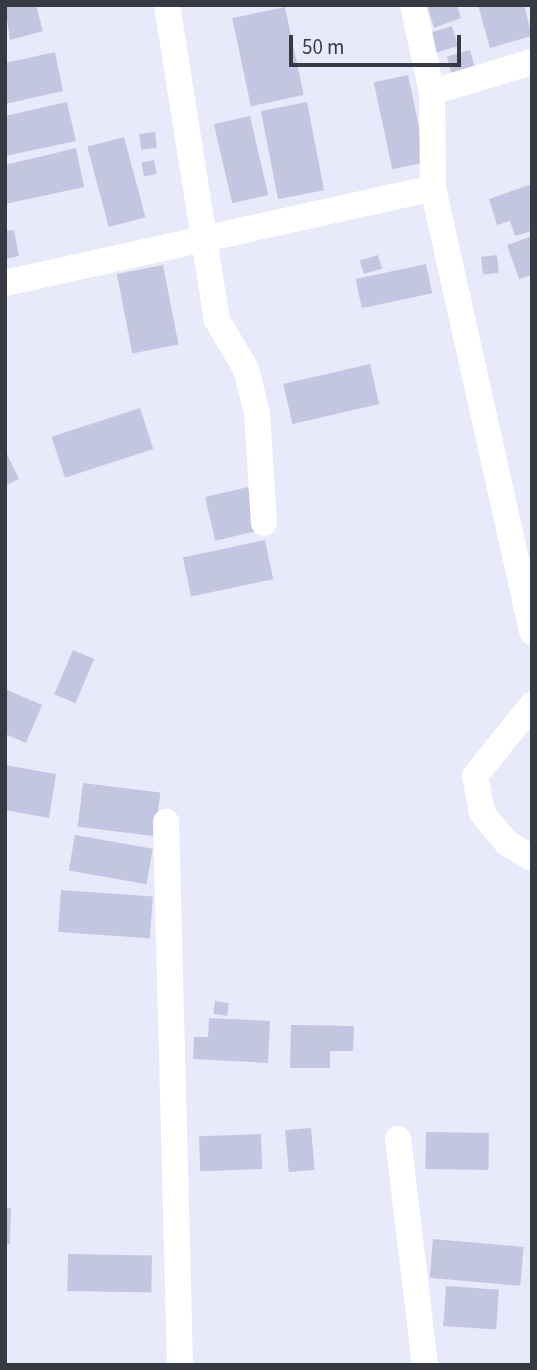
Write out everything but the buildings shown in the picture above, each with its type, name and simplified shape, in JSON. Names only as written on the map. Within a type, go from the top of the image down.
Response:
[{"type":"street","points":[[167,5],[208,240],[217,320],[246,369],[257,414],[264,523]]},
{"type":"street","points":[[413,5],[432,93],[433,188],[532,632]]},
{"type":"street","points":[[432,93],[532,62]]},
{"type":"street","points":[[5,283],[433,188]]},
{"type":"street","points":[[532,705],[475,776],[482,813],[507,843],[532,858]]},
{"type":"street","points":[[166,822],[180,1365]]},
{"type":"street","points":[[398,1139],[425,1365]]}]
